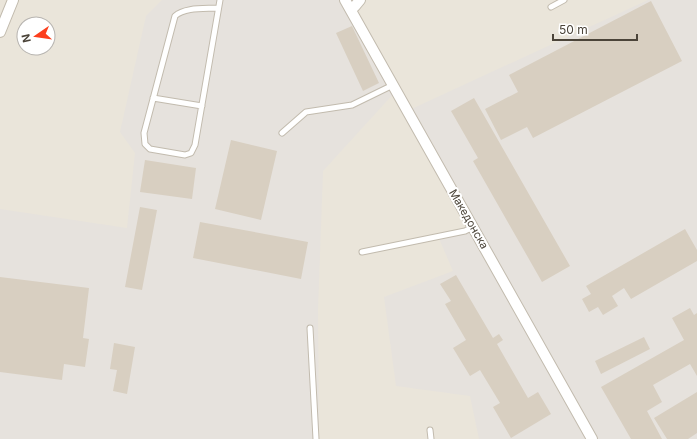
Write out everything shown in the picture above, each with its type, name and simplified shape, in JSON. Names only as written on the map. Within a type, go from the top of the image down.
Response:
[{"type":"street","points":[[0,32],[14,0]]},
{"type":"street","name":"Македонска","points":[[345,0],[592,439]]},
{"type":"street","points":[[351,10],[360,0]]},
{"type":"lane","points":[[218,8],[185,10],[175,16],[144,133],[145,144],[150,149],[185,155],[191,153],[195,145],[220,0]]},
{"type":"lane","points":[[551,7],[564,0]]},
{"type":"lane","points":[[282,133],[306,112],[352,105],[393,85]]},
{"type":"lane","points":[[154,98],[202,106]]},
{"type":"lane","points":[[362,252],[465,231],[473,227]]},
{"type":"lane","points":[[310,328],[316,439]]},
{"type":"lane","points":[[430,430],[431,439]]},
{"type":"shaded area","points":[[0,0],[697,0],[697,439],[0,439]]},
{"type":"shaded area","points":[[162,0],[345,0],[396,91],[323,171],[318,310],[319,439],[0,439],[0,209],[127,228],[135,153],[120,132],[146,16]]},
{"type":"shaded area","points":[[648,0],[697,0],[697,439],[479,439],[470,396],[396,386],[384,297],[453,271],[438,236],[473,227],[407,111]]},
{"type":"building","points":[[651,1],[682,61],[533,138],[527,127],[501,140],[485,109],[518,92],[509,75]]},
{"type":"building","points":[[352,26],[379,83],[363,91],[336,33]]},
{"type":"building","points":[[474,98],[570,266],[542,282],[473,161],[478,158],[451,111]]},
{"type":"building","points":[[231,140],[277,151],[261,220],[215,209]]},
{"type":"building","points":[[145,160],[196,168],[192,199],[140,192]]},
{"type":"building","points":[[140,207],[157,210],[142,290],[125,287]]},
{"type":"building","points":[[200,222],[308,242],[301,279],[193,258]]},
{"type":"building","points":[[685,229],[697,250],[697,261],[631,299],[624,288],[612,296],[618,306],[603,315],[598,307],[589,312],[582,299],[591,294],[586,286]]},
{"type":"building","points":[[456,275],[493,338],[499,334],[503,340],[497,344],[528,398],[538,392],[551,414],[511,438],[493,407],[500,403],[480,370],[470,376],[453,348],[466,340],[445,304],[451,301],[440,284]]},
{"type":"building","points":[[0,277],[89,288],[83,338],[89,339],[85,367],[64,364],[62,380],[0,372]]},
{"type":"building","points":[[690,308],[694,315],[697,313],[697,376],[690,364],[653,385],[662,402],[647,411],[662,439],[631,439],[601,387],[684,340],[672,318]]},
{"type":"building","points":[[644,337],[650,349],[601,374],[595,361]]},
{"type":"building","points":[[114,343],[135,347],[127,394],[113,391],[117,370],[110,369]]},
{"type":"building","points":[[697,392],[697,433],[688,439],[667,439],[654,418]]}]
